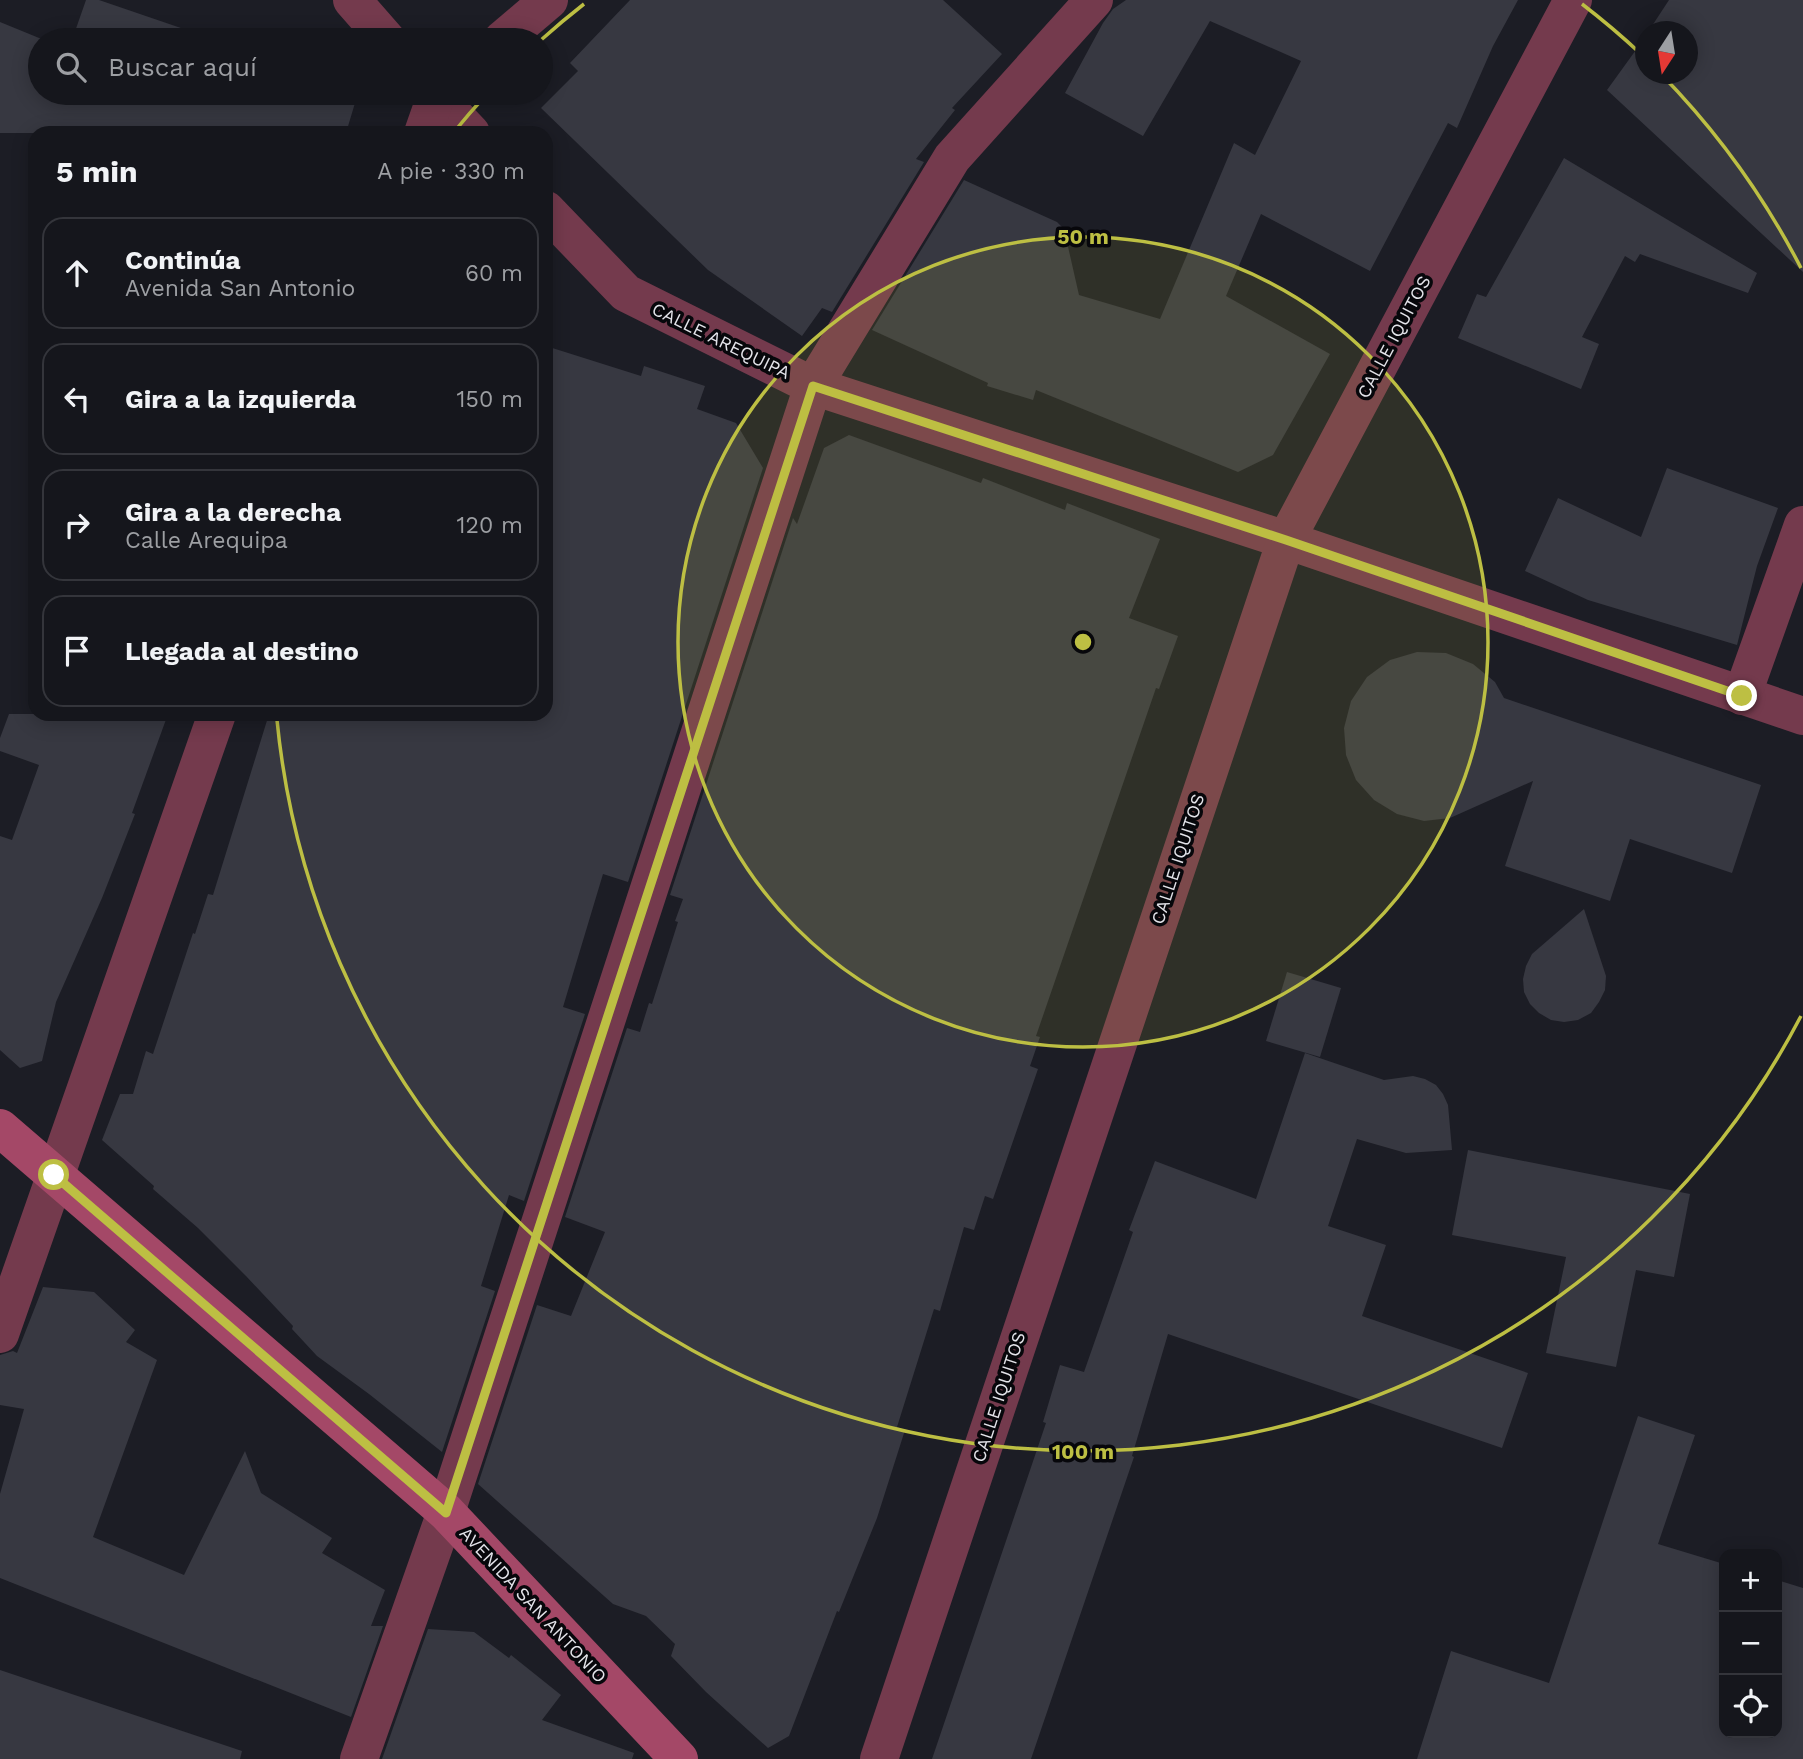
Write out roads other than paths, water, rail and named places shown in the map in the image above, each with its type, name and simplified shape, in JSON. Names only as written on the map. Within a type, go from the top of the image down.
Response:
[{"type":"main road","name":"AVENIDA SAN ANTONIO","points":[[0,1128],[446,1513],[679,1759]]},
{"type":"street","points":[[352,0],[376,28]]},
{"type":"street","points":[[516,28],[549,0]]},
{"type":"street","points":[[359,1759],[446,1513],[813,386],[952,158],[1094,0]]},
{"type":"street","name":"CALLE IQUITOS","points":[[879,1759],[1286,540],[1573,0]]},
{"type":"street","points":[[425,126],[432,105]]},
{"type":"street","points":[[446,105],[465,126]]},
{"type":"street","name":"CALLE AREQUIPA","points":[[553,218],[626,293],[813,386],[1286,540],[1803,716]]},
{"type":"street","points":[[1742,696],[1803,525]]},
{"type":"street","points":[[0,1334],[215,721]]}]
